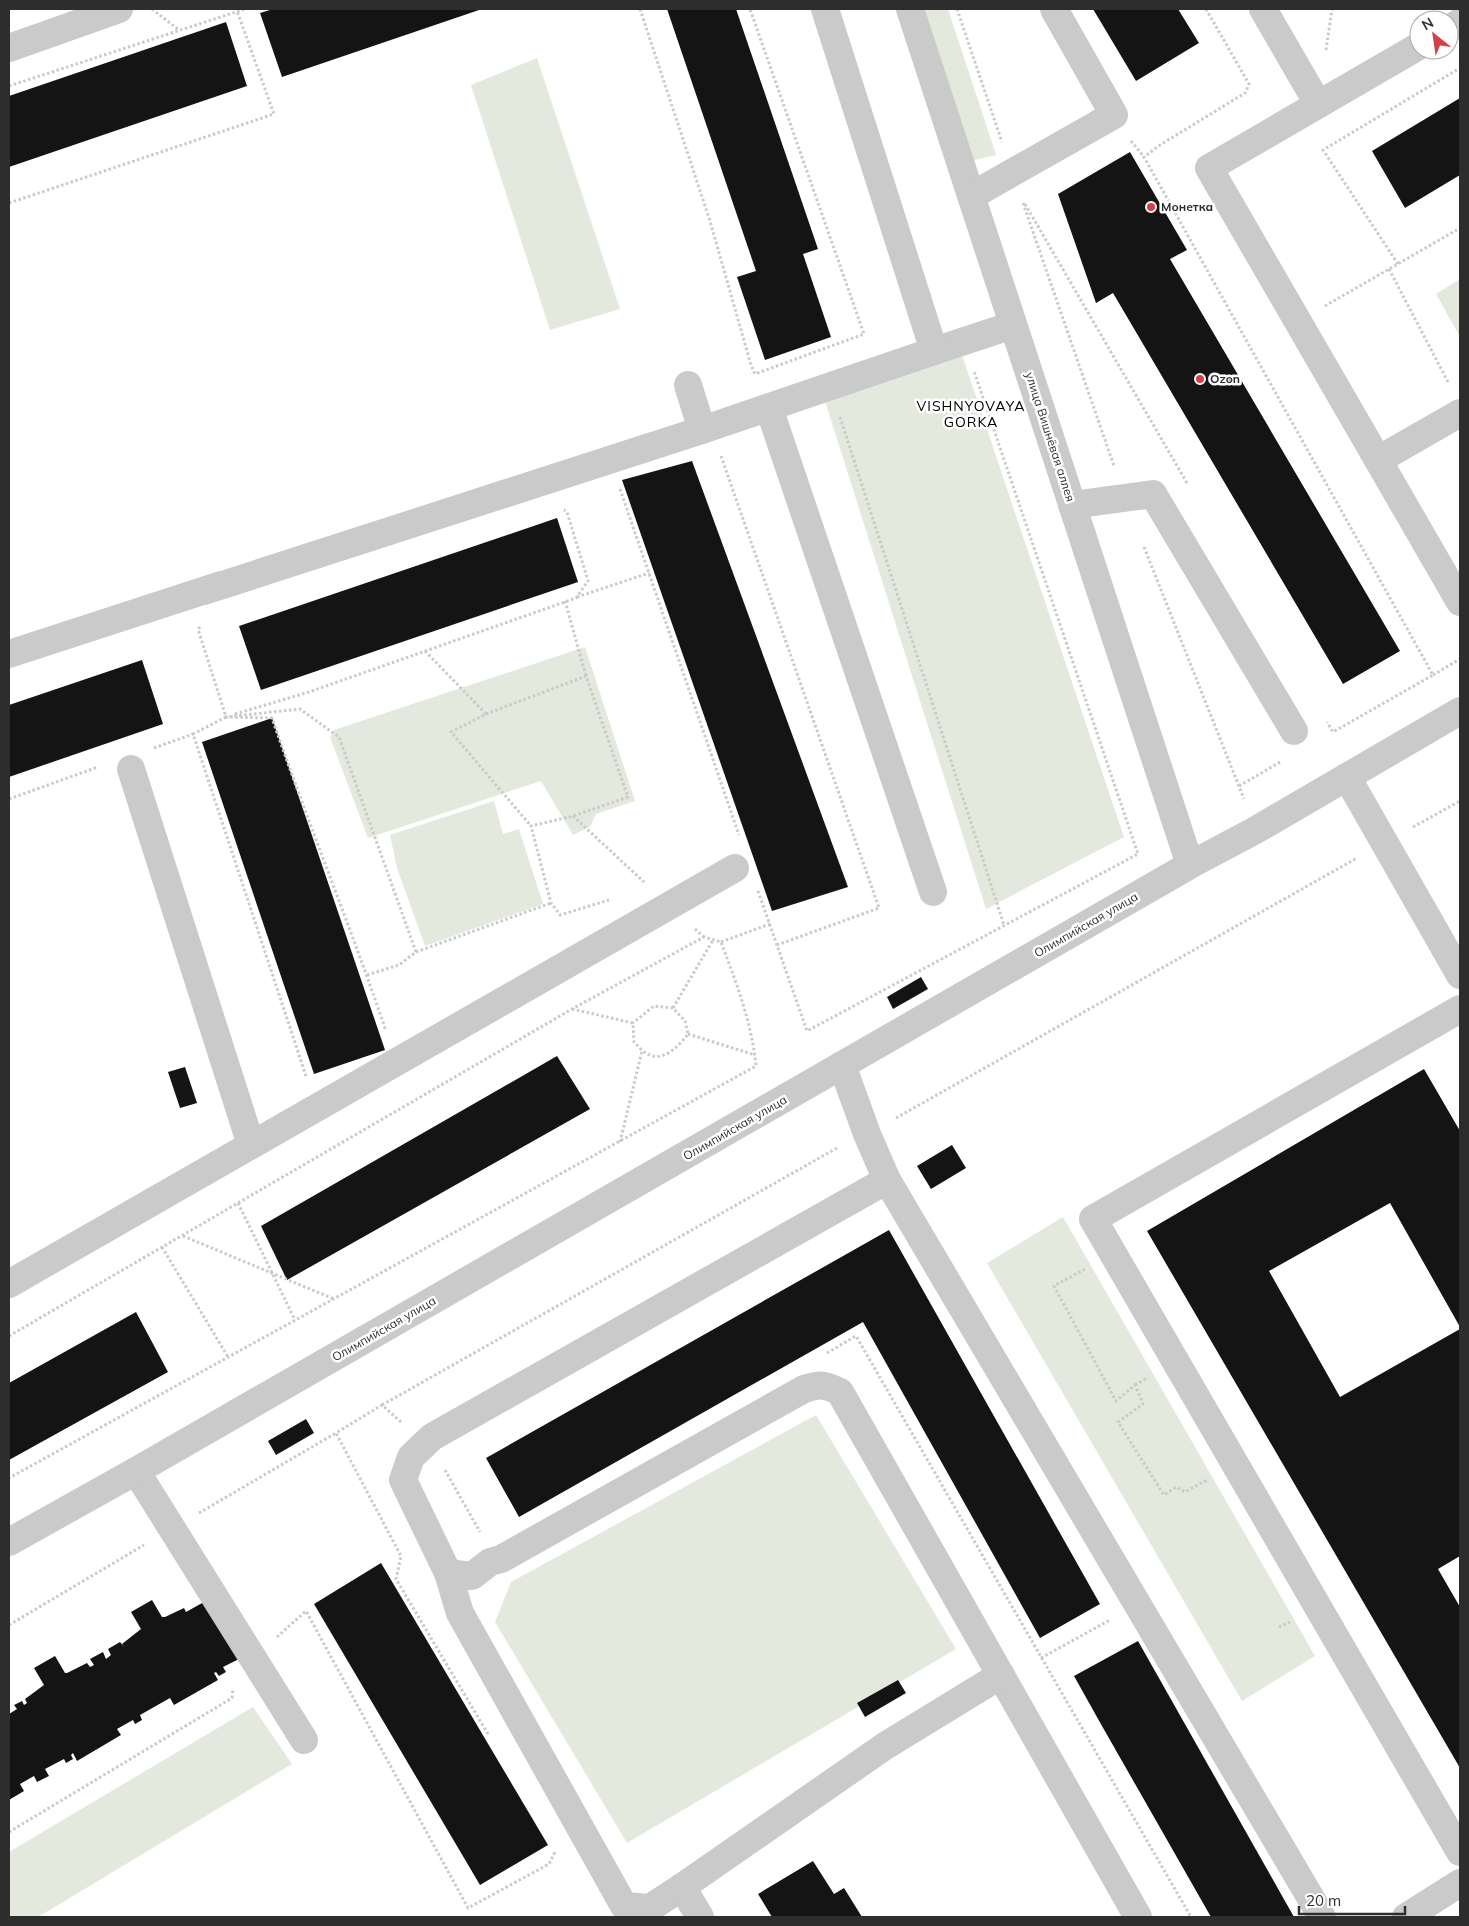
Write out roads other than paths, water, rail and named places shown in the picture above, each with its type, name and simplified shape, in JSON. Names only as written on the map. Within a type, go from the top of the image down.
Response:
[{"type":"street","points":[[9,48],[119,9]]},
{"type":"street","points":[[825,9],[934,351]]},
{"type":"street","name":"улица Вишнёвая аллея","points":[[910,9],[1190,865]]},
{"type":"street","points":[[971,196],[1114,115],[1054,9]]},
{"type":"street","points":[[1263,9],[1318,104]]},
{"type":"street","points":[[1409,52],[1209,168],[1460,602]]},
{"type":"street","points":[[9,654],[702,430],[1014,325]]},
{"type":"street","points":[[688,385],[702,430]]},
{"type":"street","points":[[1378,460],[1456,401]]},
{"type":"street","points":[[769,408],[933,892]]},
{"type":"street","points":[[204,591],[592,465]]},
{"type":"street","points":[[1072,505],[1153,494],[1292,744]]},
{"type":"street","name":"Олимпийская улица","points":[[9,1542],[809,1086],[842,1065],[1190,865],[1254,831],[1460,711]]},
{"type":"street","points":[[130,769],[251,1145]]},
{"type":"street","points":[[1347,776],[1460,975]]},
{"type":"street","points":[[9,1284],[735,868]]},
{"type":"street","points":[[1460,1009],[1093,1219],[1460,1852]]},
{"type":"street","points":[[842,1065],[867,1134],[887,1180],[1322,1917]]},
{"type":"street","points":[[887,1180],[432,1437],[411,1457],[403,1480],[448,1572],[460,1613],[624,1906],[650,1908],[682,1888],[885,1746],[1001,1675]]},
{"type":"street","points":[[448,1572],[472,1576],[490,1562],[509,1554],[804,1389],[819,1384],[827,1385],[840,1392],[846,1401],[1138,1917]]},
{"type":"street","points":[[136,1471],[304,1740]]},
{"type":"street","points":[[1406,1917],[1460,1883]]},
{"type":"street","points":[[682,1888],[700,1917]]},
{"type":"place","name":"Монетка","points":[[1151,207]]},
{"type":"place","name":"Ozon","points":[[1200,379]]},
{"type":"district","name":"VISHNYOVAYA GORKA","points":[[971,414]]}]
